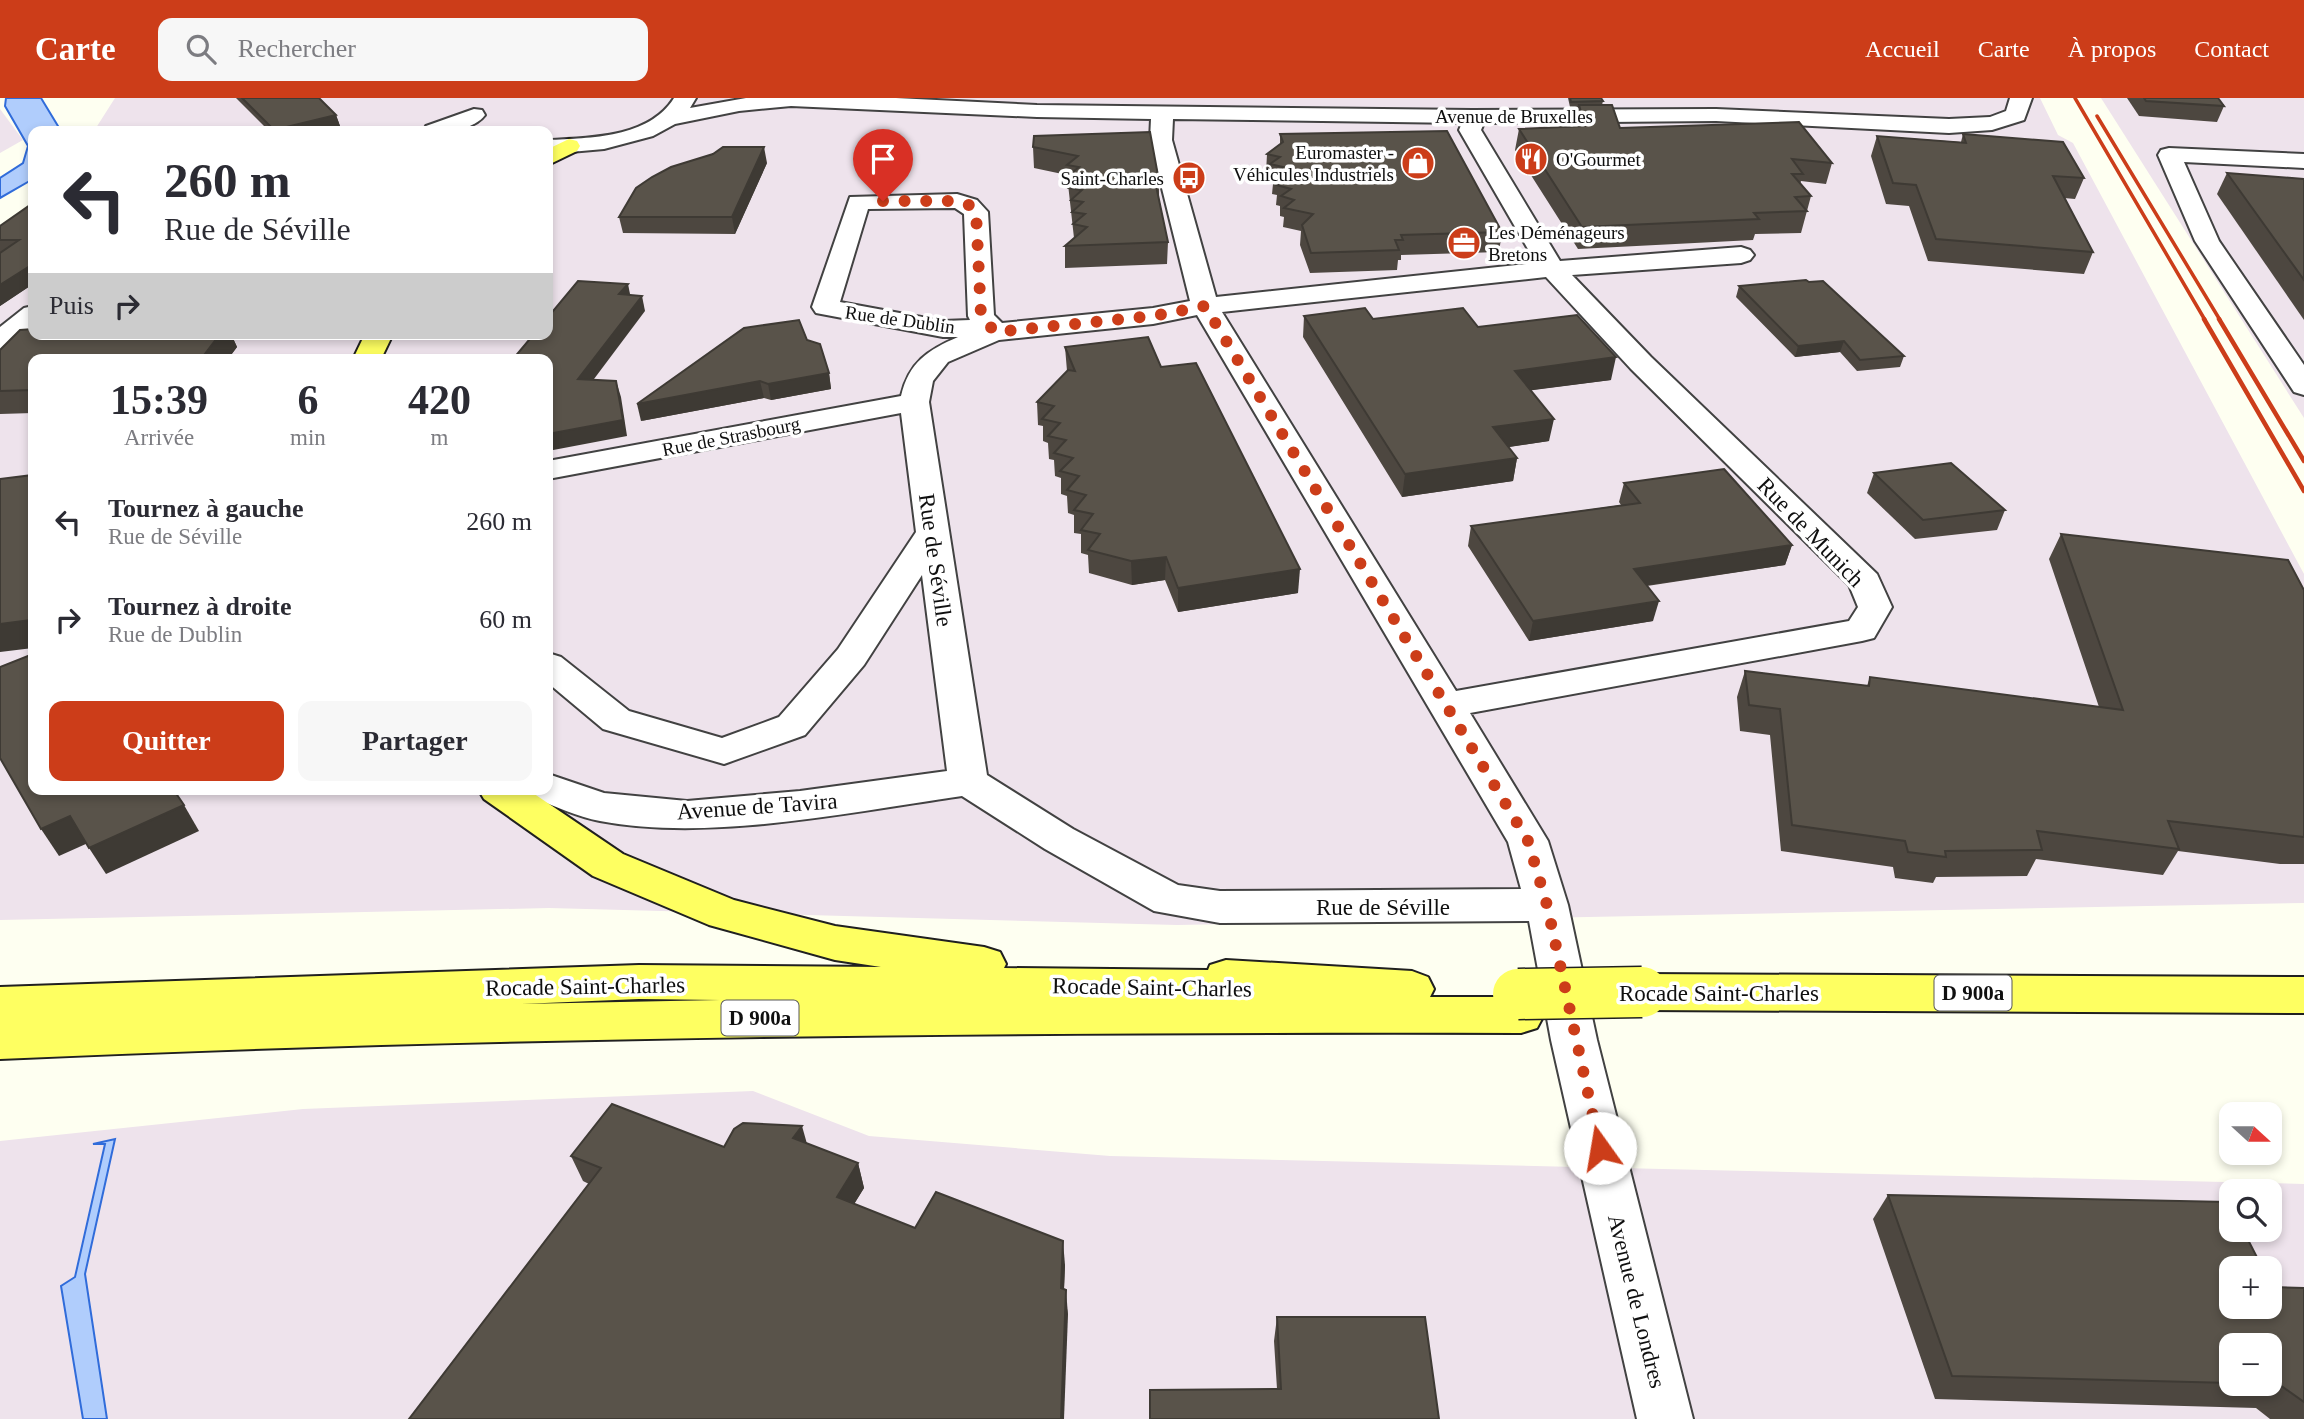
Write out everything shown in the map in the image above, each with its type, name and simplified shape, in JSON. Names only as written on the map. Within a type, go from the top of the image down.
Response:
[{"type":"main road","points":[[507,795],[608,865],[724,914],[835,943],[959,962],[1412,989]]},
{"type":"main road","name":"Rocade Saint-Charles","points":[[0,1005],[639,982],[1412,989],[1520,1004]]},
{"type":"main road","name":"Rocade Saint-Charles","points":[[0,1040],[174,1031],[567,1020],[1075,1014],[1520,1004],[2304,995]]},
{"type":"main road","name":"Rocade Saint-Charles","points":[[1643,1004],[2304,1017]]},
{"type":"street","points":[[671,118],[681,108],[685,98]]},
{"type":"street","name":"Avenue de Bruxelles","points":[[759,98],[1163,113],[1227,106],[1472,117],[1716,115],[1949,126]]},
{"type":"street","points":[[1949,126],[1992,123],[2016,115],[2021,98]]},
{"type":"street","points":[[1376,114],[1652,101],[1838,100]]},
{"type":"street","name":"Avenue de Bruxelles","points":[[558,146],[628,137],[671,118],[739,105],[785,101]]},
{"type":"street","points":[[1949,126],[1975,121],[1993,104]]},
{"type":"street","points":[[1961,105],[1993,104]]},
{"type":"street","points":[[445,126],[481,109]]},
{"type":"street","name":"Avenue de Londres","points":[[1163,113],[1161,141],[1205,306],[1528,841],[1547,905],[1577,1053],[1665,1419]]},
{"type":"street","name":"Rue de Munich","points":[[1448,705],[1862,630],[1875,607],[1865,581],[1651,373],[1552,269],[1470,130],[1474,121],[1472,117]]},
{"type":"street","points":[[2197,139],[2304,143]]},
{"type":"street","points":[[2304,161],[2169,155],[2207,241],[2304,386]]},
{"type":"street","points":[[2176,173],[2304,181]]},
{"type":"street","name":"Rue de Dublin","points":[[957,201],[969,205],[976,212],[981,316],[993,330],[943,329],[825,307],[858,202],[957,201]]},
{"type":"street","name":"Rue de Séville","points":[[1547,905],[1220,908],[1169,900],[1059,839],[968,782],[914,402],[919,380],[937,356],[993,330],[1153,316],[1205,306],[1552,269],[1741,255]]},
{"type":"street","points":[[0,341],[28,318]]},
{"type":"street","name":"Rue de Strasbourg","points":[[553,469],[914,402]]},
{"type":"street","points":[[553,668],[616,720],[724,751],[792,726],[851,657],[932,533]]},
{"type":"street","name":"Avenue de Tavira","points":[[553,790],[600,807],[687,815],[800,805],[968,782]]},
{"type":"shaded area","name":"Saint-Charles","points":[[115,98],[2040,98],[2058,135],[2073,143],[2304,574],[2304,903],[1177,925],[549,908],[0,920],[0,227],[28,209],[28,340],[553,340],[553,126],[97,126]]},
{"type":"shaded area","points":[[2101,98],[2304,98],[2304,418]]},
{"type":"shaded area","points":[[0,109],[23,140],[0,153]]},
{"type":"shaded area","points":[[753,1091],[869,1136],[1110,1156],[2219,1182],[2219,1242],[2282,1242],[2282,1183],[2304,1184],[2304,1419],[0,1419],[0,1141],[303,1109]]},
{"type":"water","points":[[6,98],[41,98],[58,126],[28,126],[28,146],[5,106]]},
{"type":"water","points":[[28,146],[28,182],[0,198],[0,178],[23,163]]},
{"type":"water","points":[[115,1139],[85,1274],[107,1419],[83,1419],[61,1286],[75,1277],[105,1144],[93,1144]]},
{"type":"building","points":[[242,98],[319,98],[336,115],[291,126],[270,126]]},
{"type":"building","points":[[1570,98],[1601,98],[1603,101],[1571,102]]},
{"type":"building","points":[[2144,98],[2218,98],[2224,106],[2146,101]]},
{"type":"building","points":[[1579,105],[1612,105],[1620,128],[1799,122],[1832,163],[1792,159],[1803,174],[1792,174],[1811,196],[1795,197],[1807,211],[1754,213],[1759,219],[1582,227],[1519,129],[1585,126]]},
{"type":"building","points":[[1447,131],[1502,232],[1401,235],[1403,240],[1395,240],[1399,250],[1311,253],[1302,225],[1313,214],[1284,208],[1294,200],[1281,196],[1291,189],[1277,185],[1287,178],[1273,175],[1283,167],[1270,164],[1280,157],[1267,154],[1283,142],[1280,134]]},
{"type":"building","points":[[1150,132],[1159,181],[1155,181],[1168,242],[1065,246],[1087,227],[1073,224],[1085,214],[1072,212],[1083,202],[1071,200],[1082,190],[1069,188],[1080,179],[1068,176],[1079,167],[1067,165],[1078,156],[1033,147],[1034,136]]},
{"type":"building","points":[[1963,134],[2063,142],[2084,178],[2053,176],[2093,252],[1936,239],[1916,185],[1893,183],[1877,136],[1966,143]]},
{"type":"building","points":[[723,147],[764,147],[732,217],[619,217],[636,188],[652,177],[671,167],[713,154]]},
{"type":"building","points":[[2227,173],[2304,179],[2304,280]]},
{"type":"building","points":[[28,206],[28,267],[0,285],[0,253],[19,240],[0,240],[0,226]]},
{"type":"building","points":[[578,281],[628,284],[619,294],[642,296],[578,379],[616,381],[623,420],[553,433],[553,354],[517,354],[529,340],[553,340],[553,311]]},
{"type":"building","points":[[1823,281],[1904,356],[1860,360],[1844,341],[1798,346],[1739,286]]},
{"type":"building","points":[[1365,308],[1373,319],[1463,308],[1478,327],[1577,315],[1616,357],[1515,371],[1554,419],[1493,427],[1517,458],[1405,474],[1304,316]]},
{"type":"building","points":[[799,320],[807,340],[820,344],[829,373],[768,384],[760,381],[637,404],[744,328]]},
{"type":"building","points":[[28,329],[28,340],[215,340],[205,354],[28,354],[28,390],[0,391],[0,350],[20,330]]},
{"type":"building","points":[[1148,337],[1161,367],[1196,363],[1300,569],[1178,588],[1166,557],[1131,561],[1088,550],[1100,534],[1081,530],[1093,514],[1074,510],[1086,495],[1067,490],[1079,476],[1060,471],[1073,458],[1054,453],[1066,440],[1048,436],[1060,423],[1042,419],[1054,406],[1037,402],[1068,370],[1075,371],[1065,347]]},
{"type":"building","points":[[1951,463],[2005,510],[1923,520],[1874,473]]},
{"type":"building","points":[[1724,469],[1792,545],[1634,569],[1659,601],[1533,621],[1471,526],[1640,503],[1624,483]]},
{"type":"building","points":[[28,476],[28,620],[0,624],[0,479]]},
{"type":"building","points":[[2061,534],[2288,560],[2304,590],[2304,837],[2168,821],[2179,849],[2037,831],[2042,850],[1945,851],[1946,857],[1908,852],[1905,841],[1792,825],[1780,709],[1749,705],[1745,671],[1869,686],[1870,677],[2123,710]]},
{"type":"building","points":[[28,656],[28,795],[177,795],[184,805],[89,848],[70,816],[41,829],[0,758],[0,667]]},
{"type":"building","points":[[612,1104],[724,1147],[734,1129],[743,1123],[802,1126],[793,1138],[858,1163],[837,1197],[915,1228],[936,1192],[1063,1241],[1061,1288],[1066,1290],[1061,1419],[409,1419],[601,1168],[571,1156]]},
{"type":"building","points":[[1888,1195],[2219,1202],[2219,1242],[2249,1242],[2256,1256],[2219,1256],[2219,1319],[2282,1319],[2282,1287],[2304,1288],[2304,1402],[2282,1386],[2282,1333],[2219,1333],[2219,1383],[1952,1376]]},
{"type":"building","points":[[1277,1317],[1425,1317],[1439,1419],[1150,1419],[1150,1390],[1281,1389]]},
{"type":"railway","points":[[2075,98],[2205,320]]},
{"type":"railway","points":[[2097,116],[2220,320]]},
{"type":"railway","points":[[2204,319],[2304,491]]},
{"type":"railway","points":[[2219,319],[2304,461]]},
{"type":"place","name":"O'Gourmet","points":[[1531,159]]},
{"type":"place","name":"Euromaster - Véhicules Industriels","points":[[1418,163]]},
{"type":"place","name":"Saint-Charles","points":[[1189,178]]},
{"type":"place","name":"Les Déménageurs Bretons","points":[[1464,243]]},
{"type":"route","points":[[883,201],[957,201],[969,205],[976,212],[981,316],[995,332],[1153,316],[1205,306],[1528,841],[1547,905],[1600,1148]]}]
